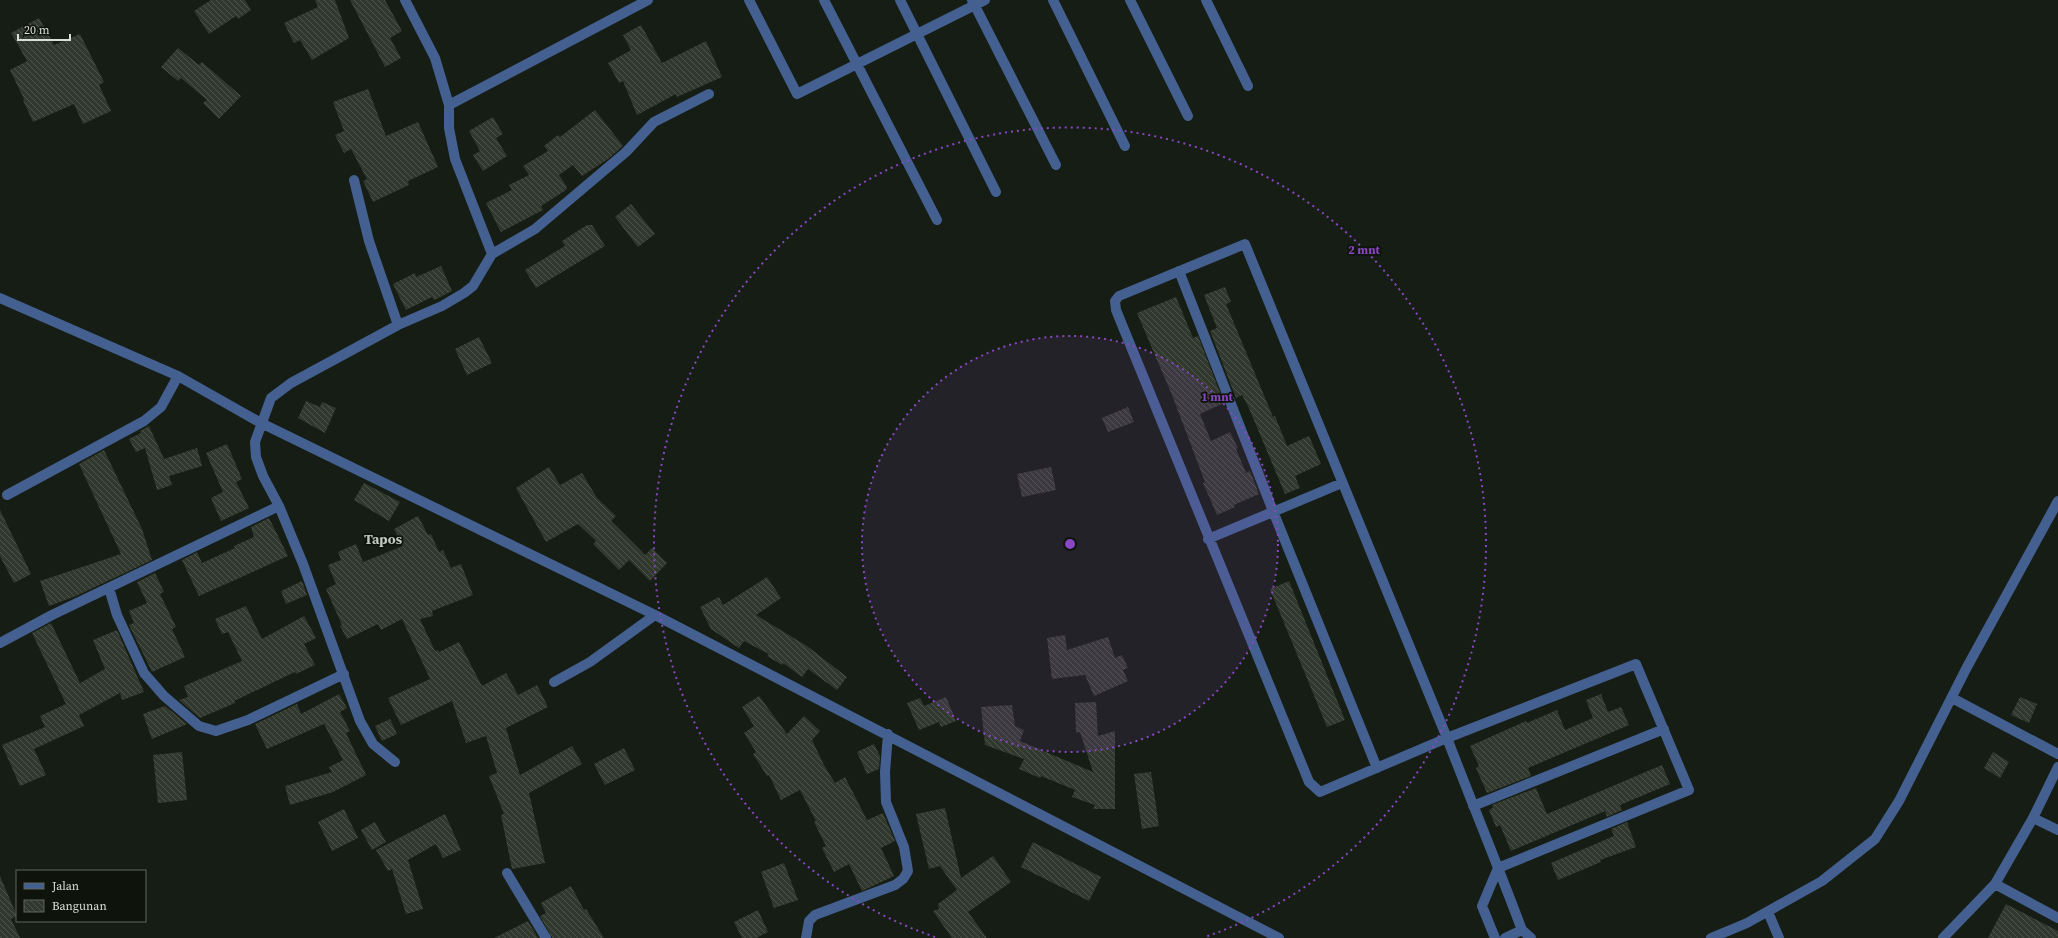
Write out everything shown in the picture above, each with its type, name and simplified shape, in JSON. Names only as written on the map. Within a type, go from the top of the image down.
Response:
[{"type":"street","points":[[404,0],[435,58],[449,105],[449,128],[455,159],[492,254]]},
{"type":"street","points":[[449,105],[648,0]]},
{"type":"street","points":[[749,0],[797,94],[917,34],[973,3],[985,0]]},
{"type":"street","points":[[824,0],[936,220]]},
{"type":"street","points":[[900,0],[996,192]]},
{"type":"street","points":[[1053,0],[1125,146]]},
{"type":"street","points":[[1130,0],[1188,116]]},
{"type":"street","points":[[1206,0],[1248,86]]},
{"type":"street","points":[[973,3],[1056,166]]},
{"type":"street","points":[[395,762],[379,751],[368,736],[360,721],[344,674],[280,506],[263,476],[256,457],[255,442],[271,398],[290,383],[398,325],[442,306],[464,293],[472,286],[492,254],[535,229],[626,152],[654,122],[709,94]]},
{"type":"street","points":[[354,180],[369,241],[398,325]]},
{"type":"street","points":[[1495,938],[1482,906],[1498,868],[1689,790],[1636,664],[1447,738],[1320,792],[1309,782],[1208,539],[1116,310],[1115,301],[1119,296],[1245,244],[1447,738],[1473,806],[1498,868],[1522,930],[1531,938]]},
{"type":"street","points":[[1179,271],[1273,511],[1377,768]]},
{"type":"street","points":[[0,298],[178,376],[261,423],[655,615],[888,734],[1279,938]]},
{"type":"street","points":[[7,495],[144,422],[161,407],[178,376]]},
{"type":"street","points":[[1208,539],[1342,483]]},
{"type":"street","points":[[1711,938],[1768,912],[1822,881],[1875,839],[1899,801],[1952,698],[2058,501]]},
{"type":"street","points":[[0,643],[52,615],[280,506]]},
{"type":"street","points":[[109,588],[117,614],[144,673],[164,696],[199,726],[216,731],[248,720],[344,674]]},
{"type":"street","points":[[554,682],[590,662],[655,615]]},
{"type":"street","points":[[1952,698],[2058,754]]},
{"type":"street","points":[[1473,806],[1664,729]]},
{"type":"street","points":[[806,938],[809,921],[815,915],[895,885],[903,879],[908,871],[904,848],[886,802],[885,772],[888,734]]},
{"type":"street","points":[[1944,938],[1995,884],[2033,818],[2058,767]]},
{"type":"street","points":[[2033,818],[2058,830]]},
{"type":"street","points":[[507,873],[546,938]]},
{"type":"street","points":[[1995,884],[2058,918]]},
{"type":"street","points":[[1768,912],[1780,938]]},
{"type":"street","points":[[1505,938],[1522,930]]},
{"type":"building","points":[[211,0],[245,0],[251,10],[238,19],[236,16],[209,34],[194,11]]},
{"type":"building","points":[[315,0],[335,0],[349,38],[312,60],[300,40],[294,43],[284,23],[318,7]]},
{"type":"building","points":[[350,0],[385,0],[402,31],[390,38],[401,58],[385,67]]},
{"type":"building","points":[[39,18],[54,45],[80,34],[104,82],[99,85],[111,111],[83,124],[74,104],[33,122],[10,70],[27,61],[11,33]]},
{"type":"building","points":[[641,25],[662,63],[706,41],[722,77],[677,97],[676,94],[637,115],[623,81],[619,83],[608,63],[631,50],[623,35]]},
{"type":"building","points":[[178,48],[199,65],[202,62],[241,96],[219,119],[203,103],[207,100],[181,78],[178,81],[161,67]]},
{"type":"building","points":[[368,89],[386,136],[418,122],[438,167],[408,181],[409,185],[373,202],[363,181],[367,179],[351,149],[344,153],[335,135],[344,131],[333,102]]},
{"type":"building","points":[[595,110],[623,146],[608,159],[582,176],[573,165],[559,175],[567,187],[566,190],[541,206],[543,210],[501,232],[486,203],[512,190],[509,185],[529,175],[523,166],[548,151],[544,146],[558,135],[560,137]]},
{"type":"building","points":[[493,117],[503,134],[496,138],[507,156],[483,171],[473,155],[480,151],[469,131]]},
{"type":"building","points":[[631,204],[655,234],[638,247],[615,217]]},
{"type":"building","points":[[587,225],[592,225],[605,246],[536,288],[525,270],[565,246],[562,241]]},
{"type":"building","points":[[441,266],[452,291],[434,300],[432,297],[406,310],[393,284],[415,273],[416,277]]},
{"type":"building","points":[[1225,287],[1231,302],[1226,304],[1273,417],[1275,416],[1287,446],[1309,436],[1321,464],[1295,476],[1300,488],[1285,494],[1248,406],[1242,395],[1236,398],[1210,331],[1217,328],[1204,295]]},
{"type":"building","points":[[1176,297],[1193,338],[1198,336],[1224,403],[1200,414],[1211,441],[1230,432],[1238,448],[1236,449],[1246,473],[1250,471],[1259,494],[1234,505],[1235,507],[1217,515],[1203,483],[1205,482],[1172,395],[1137,313]]},
{"type":"building","points":[[479,337],[492,363],[467,375],[455,349]]},
{"type":"building","points":[[306,401],[320,407],[322,402],[336,408],[325,433],[298,418]]},
{"type":"building","points":[[1128,407],[1134,422],[1108,432],[1102,418]]},
{"type":"building","points":[[149,426],[164,459],[197,448],[202,466],[169,476],[172,485],[157,490],[145,448],[136,452],[129,439],[141,433],[140,431]]},
{"type":"building","points":[[227,444],[242,479],[236,482],[249,508],[221,521],[211,498],[223,492],[206,453]]},
{"type":"building","points":[[104,450],[142,529],[152,560],[76,596],[49,606],[40,581],[121,554],[79,464]]},
{"type":"building","points":[[549,467],[560,485],[582,473],[597,498],[616,516],[611,521],[645,555],[652,548],[667,563],[650,581],[629,560],[619,570],[593,544],[596,541],[578,524],[546,542],[516,488]]},
{"type":"building","points":[[1051,467],[1056,490],[1022,497],[1017,474]]},
{"type":"building","points":[[364,483],[400,502],[389,521],[354,500]]},
{"type":"building","points":[[0,510],[31,574],[14,583],[0,556]]},
{"type":"building","points":[[418,516],[428,535],[431,534],[439,552],[443,550],[451,568],[461,564],[473,595],[432,611],[433,616],[420,619],[435,651],[438,650],[439,652],[459,642],[482,686],[506,673],[518,695],[537,685],[548,707],[506,728],[520,775],[572,746],[582,764],[529,793],[545,863],[512,869],[501,815],[504,814],[489,776],[497,773],[486,736],[466,743],[452,701],[401,725],[388,698],[430,679],[402,619],[381,630],[378,624],[347,639],[340,626],[342,625],[326,589],[336,584],[328,565],[341,560],[338,552],[356,544],[363,562],[403,546],[394,529]]},
{"type":"building","points":[[269,518],[288,556],[199,596],[182,560],[197,552],[202,563],[235,548],[234,546],[254,537],[251,527]]},
{"type":"building","points":[[155,573],[164,592],[160,594],[176,627],[172,629],[185,657],[152,672],[129,625],[134,623],[129,611],[147,603],[137,582]]},
{"type":"building","points":[[767,577],[781,598],[756,615],[807,646],[847,677],[837,690],[808,669],[802,677],[783,663],[782,665],[767,656],[769,654],[744,641],[739,648],[711,629],[700,607],[719,597],[723,605]]},
{"type":"building","points":[[302,581],[307,595],[286,604],[281,591]]},
{"type":"building","points":[[1289,581],[1345,720],[1327,727],[1270,589]]},
{"type":"building","points":[[246,606],[262,639],[304,616],[316,638],[304,644],[315,665],[296,674],[295,672],[234,701],[235,703],[200,718],[179,700],[188,697],[184,686],[242,661],[228,632],[222,634],[215,619]]},
{"type":"building","points":[[51,623],[80,683],[105,669],[93,640],[117,630],[144,692],[122,700],[120,693],[79,715],[84,726],[34,749],[46,775],[20,786],[2,745],[45,727],[40,716],[66,704],[32,633]]},
{"type":"building","points":[[1065,635],[1067,650],[1108,637],[1115,658],[1122,655],[1128,668],[1123,670],[1128,681],[1094,696],[1085,675],[1052,679],[1047,638]]},
{"type":"building","points":[[339,694],[347,708],[340,712],[350,731],[346,733],[366,775],[333,792],[290,805],[285,786],[332,772],[329,767],[343,760],[324,724],[267,749],[255,724],[297,704],[301,714]]},
{"type":"building","points":[[1601,694],[1608,712],[1621,707],[1629,725],[1528,768],[1531,776],[1487,793],[1476,768],[1479,766],[1470,746],[1526,721],[1527,723],[1557,710],[1565,730],[1593,718],[1586,700]]},
{"type":"building","points":[[759,696],[787,734],[804,716],[820,731],[812,740],[824,765],[835,783],[845,777],[867,820],[883,813],[895,841],[881,848],[894,876],[862,891],[849,864],[834,872],[822,848],[826,846],[814,822],[816,821],[800,790],[781,800],[769,775],[767,776],[753,754],[756,752],[744,733],[754,726],[742,707]]},
{"type":"building","points":[[946,697],[956,721],[941,727],[939,722],[919,730],[907,703],[920,698],[924,706]]},
{"type":"building","points":[[2020,697],[2037,704],[2029,723],[2011,715]]},
{"type":"building","points":[[1096,702],[1098,736],[1115,731],[1115,809],[1093,809],[1095,805],[1072,797],[1075,790],[1019,769],[1024,759],[985,745],[981,707],[1012,705],[1015,726],[1024,730],[1020,741],[1093,772],[1080,732],[1076,733],[1075,703]]},
{"type":"building","points":[[165,706],[187,724],[152,739],[143,714]]},
{"type":"building","points":[[390,719],[397,734],[382,741],[375,726]]},
{"type":"building","points":[[874,744],[880,756],[879,769],[867,774],[857,752]]},
{"type":"building","points":[[624,748],[635,770],[605,785],[594,764]]},
{"type":"building","points":[[182,752],[187,800],[158,803],[153,755]]},
{"type":"building","points":[[1993,752],[2009,762],[2000,778],[1984,768]]},
{"type":"building","points":[[1662,765],[1670,784],[1620,805],[1622,810],[1607,817],[1605,811],[1511,851],[1500,825],[1496,827],[1489,810],[1493,808],[1492,805],[1536,788],[1547,814]]},
{"type":"building","points":[[1151,772],[1159,826],[1142,829],[1134,774]]},
{"type":"building","points":[[945,808],[961,878],[993,856],[1011,882],[968,912],[987,938],[952,938],[933,911],[939,909],[938,904],[957,890],[940,866],[929,869],[916,814]]},
{"type":"building","points":[[344,809],[358,838],[332,851],[318,822]]},
{"type":"building","points":[[445,814],[461,850],[443,858],[436,844],[408,860],[423,909],[406,914],[392,869],[388,871],[376,850]]},
{"type":"building","points":[[375,822],[386,842],[372,850],[361,830]]},
{"type":"building","points":[[1627,822],[1636,847],[1600,860],[1601,862],[1558,880],[1551,863],[1614,836],[1611,829]]},
{"type":"building","points":[[1033,842],[1101,877],[1089,901],[1021,867]]},
{"type":"building","points":[[784,863],[798,900],[774,908],[761,872]]},
{"type":"building","points":[[0,876],[16,914],[16,916],[11,919],[20,938],[0,938]]},
{"type":"building","points":[[571,886],[584,910],[586,909],[604,938],[552,938],[540,916],[546,913],[541,903]]},
{"type":"building","points":[[2006,904],[2058,931],[2058,938],[1988,938]]},
{"type":"building","points":[[758,910],[768,932],[756,938],[742,938],[734,922]]},
{"type":"building","points":[[528,921],[538,938],[494,938]]},
{"type":"district","name":"Tapos","points":[[383,539]]}]
